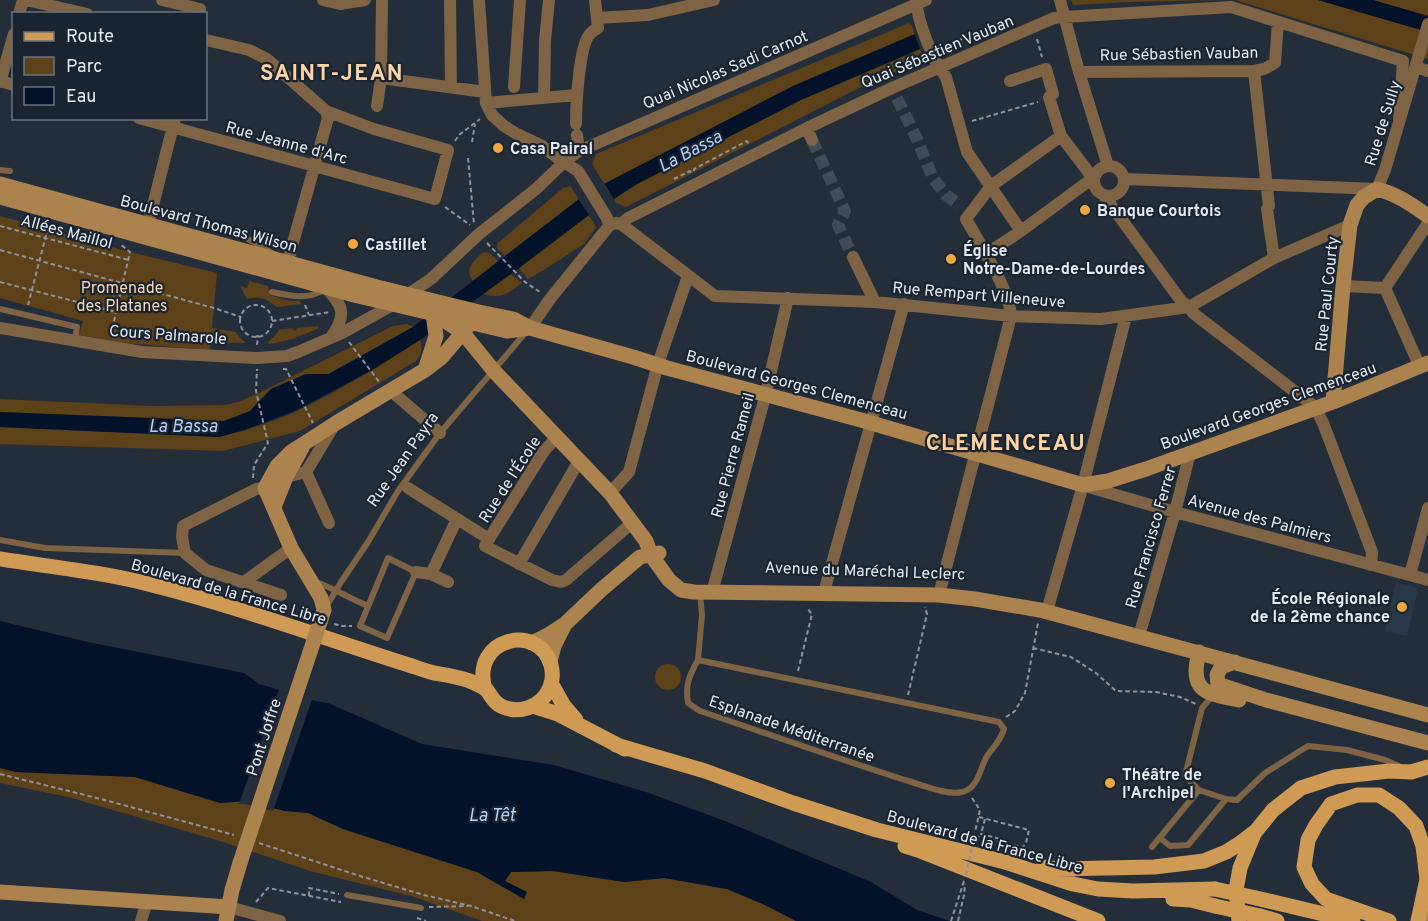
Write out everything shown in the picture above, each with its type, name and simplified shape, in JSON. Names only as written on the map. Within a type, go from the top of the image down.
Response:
[{"type":"main road","name":"Boulevard Thomas Wilson","points":[[0,184],[326,288],[395,304],[432,307]]},
{"type":"main road","points":[[1377,189],[1390,192],[1428,216]]},
{"type":"main road","name":"Rue Paul Courty","points":[[1333,402],[1350,225],[1357,205],[1364,197],[1377,189]]},
{"type":"main road","name":"Boulevard Thomas Wilson","points":[[0,197],[118,229],[146,231],[282,262],[410,295],[432,307]]},
{"type":"main road","points":[[326,610],[291,548],[274,507],[260,488],[291,452],[387,388],[425,370],[442,357],[458,320],[432,307]]},
{"type":"main road","points":[[425,370],[436,336],[432,307]]},
{"type":"main road","name":"Boulevard Georges Clemenceau","points":[[458,320],[513,319],[530,328],[872,423],[1083,485],[1118,478],[1190,453],[1333,402],[1424,365]]},
{"type":"main road","name":"Avenue du Maréchal Leclerc","points":[[458,320],[494,371],[610,494],[633,522],[646,541],[651,555],[658,553],[680,579],[709,590],[802,593],[825,589],[921,595],[940,591]]},
{"type":"main road","points":[[274,507],[286,477],[305,443]]},
{"type":"main road","points":[[532,643],[565,624],[640,557],[651,555]]},
{"type":"main road","name":"Boulevard de la France Libre","points":[[0,559],[152,585],[248,613],[431,672],[467,680],[485,689]]},
{"type":"main road","name":"Avenue du Maréchal Leclerc","points":[[709,590],[940,591],[975,599],[1045,608],[1141,629],[1155,641]]},
{"type":"main road","name":"Avenue du Maréchal Leclerc","points":[[1045,608],[1155,641],[1428,715]]},
{"type":"main road","name":"Pont Joffre","points":[[227,914],[240,863],[326,610]]},
{"type":"main road","points":[[550,661],[532,643],[513,640],[503,643],[495,648],[484,664],[485,689],[500,705],[511,709],[522,710],[542,700],[551,683],[550,661],[554,646],[565,624]]},
{"type":"main road","points":[[1199,652],[1196,680],[1200,688],[1229,689],[1428,743]]},
{"type":"main road","points":[[1216,690],[1217,675],[1221,667],[1235,662]]},
{"type":"main road","name":"Boulevard de la France Libre","points":[[444,675],[484,664]]},
{"type":"main road","name":"Boulevard de la France Libre","points":[[551,683],[564,706],[582,727]]},
{"type":"main road","name":"Boulevard de la France Libre","points":[[533,706],[558,714],[616,745],[717,784],[775,805],[918,850],[1098,921]]},
{"type":"main road","name":"Boulevard de la France Libre","points":[[616,745],[705,771],[877,831],[1005,862],[1072,884],[1098,889],[1133,891],[1215,889],[1353,921]]},
{"type":"main road","points":[[1239,921],[1236,890],[1240,868],[1256,831],[1273,810],[1301,788],[1335,777],[1389,771],[1411,772],[1428,767]]},
{"type":"main road","points":[[1389,921],[1326,899],[1312,884],[1304,867],[1308,840],[1330,804],[1357,795],[1379,795],[1399,808],[1416,826],[1423,846],[1427,879],[1418,921]]},
{"type":"main road","points":[[1005,862],[1058,869],[1154,867],[1204,861],[1226,852],[1256,831]]},
{"type":"main road","points":[[918,850],[1091,893],[1126,898],[1191,900],[1277,921]]},
{"type":"main road","points":[[0,892],[147,901],[227,914]]},
{"type":"main road","points":[[1426,921],[1428,914]]},
{"type":"street","points":[[25,0],[78,12]]},
{"type":"street","points":[[162,0],[201,7]]},
{"type":"street","points":[[323,0],[340,3],[357,1]]},
{"type":"street","points":[[377,106],[381,78],[382,0]]},
{"type":"street","points":[[450,0],[451,87]]},
{"type":"street","points":[[480,0],[487,102],[504,126],[542,146],[578,171],[612,222]]},
{"type":"street","points":[[513,95],[520,0]]},
{"type":"street","points":[[544,98],[545,41],[549,0]]},
{"type":"street","points":[[579,151],[576,129],[576,95],[579,88],[580,61],[588,35],[598,28],[596,0]]},
{"type":"street","points":[[597,18],[648,15],[671,5],[714,0]]},
{"type":"street","points":[[1060,0],[1108,166]]},
{"type":"street","points":[[919,2],[918,17],[938,68],[946,77],[967,152],[1021,231]]},
{"type":"street","name":"Quai Nicolas Sadi Carnot","points":[[479,234],[579,151],[919,2]]},
{"type":"street","name":"Quai Sébastien Vauban","points":[[530,328],[550,299],[612,222],[628,218],[807,128],[895,93],[938,68],[1054,18],[1231,7],[1403,61],[1400,122]]},
{"type":"street","name":"Rue Sébastien Vauban","points":[[1079,72],[1254,71],[1264,69],[1275,63],[1278,22]]},
{"type":"street","name":"Rue de Sully","points":[[1377,189],[1421,65],[1428,24]]},
{"type":"street","points":[[207,40],[249,50],[267,59],[326,111],[374,129],[444,149],[431,198]]},
{"type":"street","points":[[0,82],[12,41]]},
{"type":"street","points":[[986,254],[1094,178],[1099,170],[1114,166],[1119,169],[1124,184],[1119,193],[1110,197],[1100,195],[1094,187],[1094,178],[1061,136],[1050,98],[1053,94],[1046,69],[1010,81]]},
{"type":"street","points":[[1254,71],[1274,258]]},
{"type":"street","points":[[381,78],[451,87],[487,102],[513,95],[544,98],[576,95]]},
{"type":"street","points":[[282,262],[314,167],[328,118],[326,111]]},
{"type":"street","name":"Rue Jeanne d'Arc","points":[[153,120],[174,123],[314,167],[431,198]]},
{"type":"street","points":[[146,231],[174,123]]},
{"type":"street","points":[[807,128],[812,140]]},
{"type":"street","points":[[940,591],[1011,316],[1010,304],[966,219],[991,186],[1061,136]]},
{"type":"street","points":[[1124,179],[1377,189]]},
{"type":"street","points":[[1105,196],[1182,302],[1190,307],[1193,313],[1315,407],[1372,552],[1371,565]]},
{"type":"street","points":[[960,205],[972,212]]},
{"type":"street","name":"Rue Rempart Villeneuve","points":[[612,222],[714,296],[874,302],[1011,316],[1101,319],[1190,307],[1274,258],[1350,225]]},
{"type":"street","points":[[1386,288],[1428,224]]},
{"type":"street","name":"Cours Palmarole","points":[[0,328],[142,352],[257,358],[286,356],[342,333],[410,295],[431,279],[479,234]]},
{"type":"street","points":[[853,257],[874,302]]},
{"type":"street","points":[[610,494],[629,472],[658,364],[688,276]]},
{"type":"street","points":[[431,279],[432,307]]},
{"type":"street","points":[[1343,286],[1386,288]]},
{"type":"street","points":[[326,288],[343,311],[340,325],[332,337]]},
{"type":"street","points":[[1386,288],[1424,365]]},
{"type":"street","name":"Rue Pierre Rameil","points":[[709,590],[766,393],[788,298]]},
{"type":"street","points":[[825,589],[904,304]]},
{"type":"street","points":[[1045,608],[1083,485],[1126,316]]},
{"type":"street","points":[[387,388],[440,433]]},
{"type":"street","points":[[286,477],[306,472],[336,423]]},
{"type":"street","name":"Rue de l'École","points":[[489,539],[544,451],[556,437]]},
{"type":"street","name":"Rue Francisco Ferrer","points":[[1141,629],[1190,453]]},
{"type":"street","points":[[519,564],[579,461]]},
{"type":"street","points":[[306,472],[329,523]]},
{"type":"street","name":"Avenue des Palmiers","points":[[1083,485],[1428,580]]},
{"type":"street","points":[[260,488],[183,526],[182,537],[185,553],[206,570],[281,595]]},
{"type":"street","points":[[408,488],[489,539],[485,546],[552,580],[561,582],[633,522]]},
{"type":"street","points":[[1410,575],[1428,508]]},
{"type":"street","points":[[431,574],[457,519]]},
{"type":"street","points":[[244,582],[291,548]]},
{"type":"street","points":[[416,572],[431,574],[448,582]]},
{"type":"street","points":[[141,921],[147,901]]},
{"type":"street","points":[[227,914],[280,921]]},
{"type":"lane","points":[[0,170],[10,171]]},
{"type":"lane","points":[[248,238],[271,252],[282,262]]},
{"type":"lane","points":[[272,292],[301,297],[316,294],[326,288]]},
{"type":"lane","points":[[0,309],[76,327],[76,334]]},
{"type":"lane","name":"Rue Jean Payra","points":[[326,610],[339,592],[398,491],[440,433],[530,328]]},
{"type":"lane","points":[[0,540],[45,548],[185,553]]},
{"type":"lane","points":[[388,558],[416,572],[387,638],[360,626],[368,606],[388,558]]},
{"type":"lane","points":[[310,579],[368,606]]},
{"type":"lane","points":[[709,590],[702,615],[698,660],[999,722],[1004,729],[1001,740],[987,756],[972,786],[967,791]]},
{"type":"lane","name":"Esplanade Méditerranée","points":[[698,660],[690,675],[686,690],[688,704],[700,711],[940,791],[960,793],[967,791]]},
{"type":"lane","points":[[1216,690],[1202,708],[1185,776],[1199,790],[1226,799],[1238,800],[1265,773],[1308,746],[1347,750],[1385,760],[1411,772]]},
{"type":"lane","points":[[1152,848],[1199,790]]},
{"type":"lane","points":[[1160,838],[1170,846],[1188,845],[1226,799]]},
{"type":"lane","points":[[347,895],[421,908]]},
{"type":"path","points":[[1034,27],[1041,52]]},
{"type":"path","points":[[958,41],[966,38]]},
{"type":"path","points":[[959,124],[1050,98]]},
{"type":"path","points":[[472,142],[475,123],[487,102]]},
{"type":"path","points":[[444,149],[475,123]]},
{"type":"path","points":[[696,174],[694,169],[747,141],[750,146]]},
{"type":"path","points":[[431,198],[474,228],[468,158]]},
{"type":"path","points":[[674,179],[689,171]]},
{"type":"path","points":[[26,315],[49,224]]},
{"type":"path","name":"Allées Maillol","points":[[0,226],[129,260]]},
{"type":"path","points":[[108,347],[130,252],[116,242],[118,229]]},
{"type":"path","points":[[479,234],[525,282],[550,299]]},
{"type":"path","points":[[0,250],[240,317]]},
{"type":"path","points":[[0,282],[116,312]]},
{"type":"path","points":[[257,305],[267,310],[272,321],[266,334],[255,337],[245,333],[240,317],[247,308],[257,305]]},
{"type":"path","points":[[272,321],[343,311]]},
{"type":"path","points":[[353,347],[387,388]]},
{"type":"path","points":[[257,358],[256,391],[268,443],[254,465],[252,482],[260,488]]},
{"type":"path","points":[[289,377],[314,424]]},
{"type":"path","points":[[796,680],[812,614],[802,600],[802,593]]},
{"type":"path","points":[[906,702],[927,614],[921,595]]},
{"type":"path","points":[[999,722],[1015,711],[1024,693],[1033,648],[1045,608]]},
{"type":"path","points":[[326,610],[342,626]]},
{"type":"path","points":[[1033,648],[1071,657],[1096,673],[1116,691],[1172,696],[1190,701],[1202,708]]},
{"type":"path","points":[[0,774],[234,835]]},
{"type":"path","points":[[958,921],[980,810],[967,791]]},
{"type":"path","points":[[975,834],[1023,847],[1029,831],[978,817]]},
{"type":"path","points":[[985,819],[981,834],[1008,841],[1007,844]]},
{"type":"path","points":[[256,842],[371,880],[471,906],[515,921]]},
{"type":"path","points":[[951,921],[966,875]]},
{"type":"path","points":[[256,902],[268,888],[344,903]]},
{"type":"path","points":[[309,896],[309,888],[347,895]]},
{"type":"path","points":[[421,908],[471,906]]},
{"type":"path","points":[[416,917],[426,921]]},
{"type":"shaded area","name":"École Régionale de la 2ème chance","points":[[1396,582],[1418,588],[1407,636],[1385,631]]},
{"type":"green space","points":[[1071,0],[1221,0],[1073,5]]},
{"type":"green space","points":[[1235,0],[1318,0],[1428,32],[1428,59]]},
{"type":"green space","points":[[1373,0],[1428,0],[1428,16]]},
{"type":"green space","points":[[909,23],[915,34],[793,86],[604,184],[592,164],[596,154]]},
{"type":"green space","points":[[920,49],[924,60],[861,87],[626,207],[616,203],[614,199],[637,184],[801,100]]},
{"type":"green space","points":[[570,186],[579,199],[505,256],[497,248],[498,243],[563,188]]},
{"type":"green space","points":[[589,215],[596,227],[584,244],[528,279],[519,268]]},
{"type":"green space","name":"Promenade des Platanes","points":[[0,216],[217,273],[212,328],[236,332],[246,343],[211,342],[210,350],[125,343],[79,335],[83,321],[0,298]]},
{"type":"green space","points":[[487,252],[498,261],[474,282],[469,273],[471,266],[482,253]]},
{"type":"green space","points":[[511,274],[522,283],[504,294],[495,296],[483,294]]},
{"type":"green space","points":[[249,281],[268,286],[270,295],[290,301],[300,301],[301,304],[277,307],[263,298],[247,299],[240,286],[247,288]]},
{"type":"green space","points":[[407,324],[413,327],[328,374],[306,374],[271,389],[250,411],[224,421],[0,412],[0,399],[152,406],[225,405],[261,392],[393,326]]},
{"type":"green space","points":[[318,326],[317,329],[281,342],[269,344],[268,342],[279,330],[292,328],[295,331],[298,328]]},
{"type":"green space","points":[[420,340],[421,351],[416,361],[300,431],[223,451],[0,444],[0,427],[219,437],[299,410]]},
{"type":"green space","points":[[668,664],[677,668],[681,677],[677,686],[668,690],[659,686],[655,677],[659,668]]},
{"type":"green space","points":[[0,768],[16,772],[135,777],[220,803],[245,801],[285,811],[308,813],[343,829],[477,872],[524,899],[527,892],[505,881],[511,872],[553,871],[624,882],[664,878],[727,889],[796,921],[482,921],[411,896],[310,871],[220,841],[68,797],[0,783]]},
{"type":"water","points":[[1318,0],[1373,0],[1428,16],[1428,32]]},
{"type":"water","name":"La Bassa","points":[[915,34],[920,49],[801,100],[637,184],[589,215],[420,340],[374,369],[297,410],[245,430],[219,437],[0,427],[0,412],[224,421],[250,411],[271,389],[306,374],[329,374],[413,327],[579,199],[604,184],[793,86]]},
{"type":"water","name":"La Têt","points":[[0,621],[88,642],[244,673],[259,684],[328,703],[422,744],[554,765],[646,792],[725,821],[871,882],[917,910],[950,921],[796,921],[727,889],[664,878],[624,882],[553,871],[511,872],[505,881],[527,892],[524,899],[477,872],[343,829],[308,813],[285,811],[245,801],[220,803],[135,777],[16,772],[0,768]]},
{"type":"pier","points":[[603,181],[615,201],[591,218],[577,197]]},
{"type":"pier","points":[[280,687],[313,697],[273,811],[239,804]]},
{"type":"tunnel","points":[[897,98],[933,178],[946,195],[960,205]]},
{"type":"tunnel","points":[[812,140],[845,211],[838,225],[853,257]]},
{"type":"place","name":"Casa Pairal","points":[[498,148]]},
{"type":"place","name":"Banque Courtois","points":[[1085,210]]},
{"type":"place","name":"Castillet","points":[[353,244]]},
{"type":"place","name":"Église Notre-Dame-de-Lourdes","points":[[951,259]]},
{"type":"place","name":"École Régionale de la 2ème chance","points":[[1402,607]]},
{"type":"place","name":"Théâtre de l'Archipel","points":[[1110,783]]},
{"type":"district","name":"SAINT-JEAN","points":[[332,72]]},
{"type":"district","name":"CLEMENCEAU","points":[[1006,442]]}]
